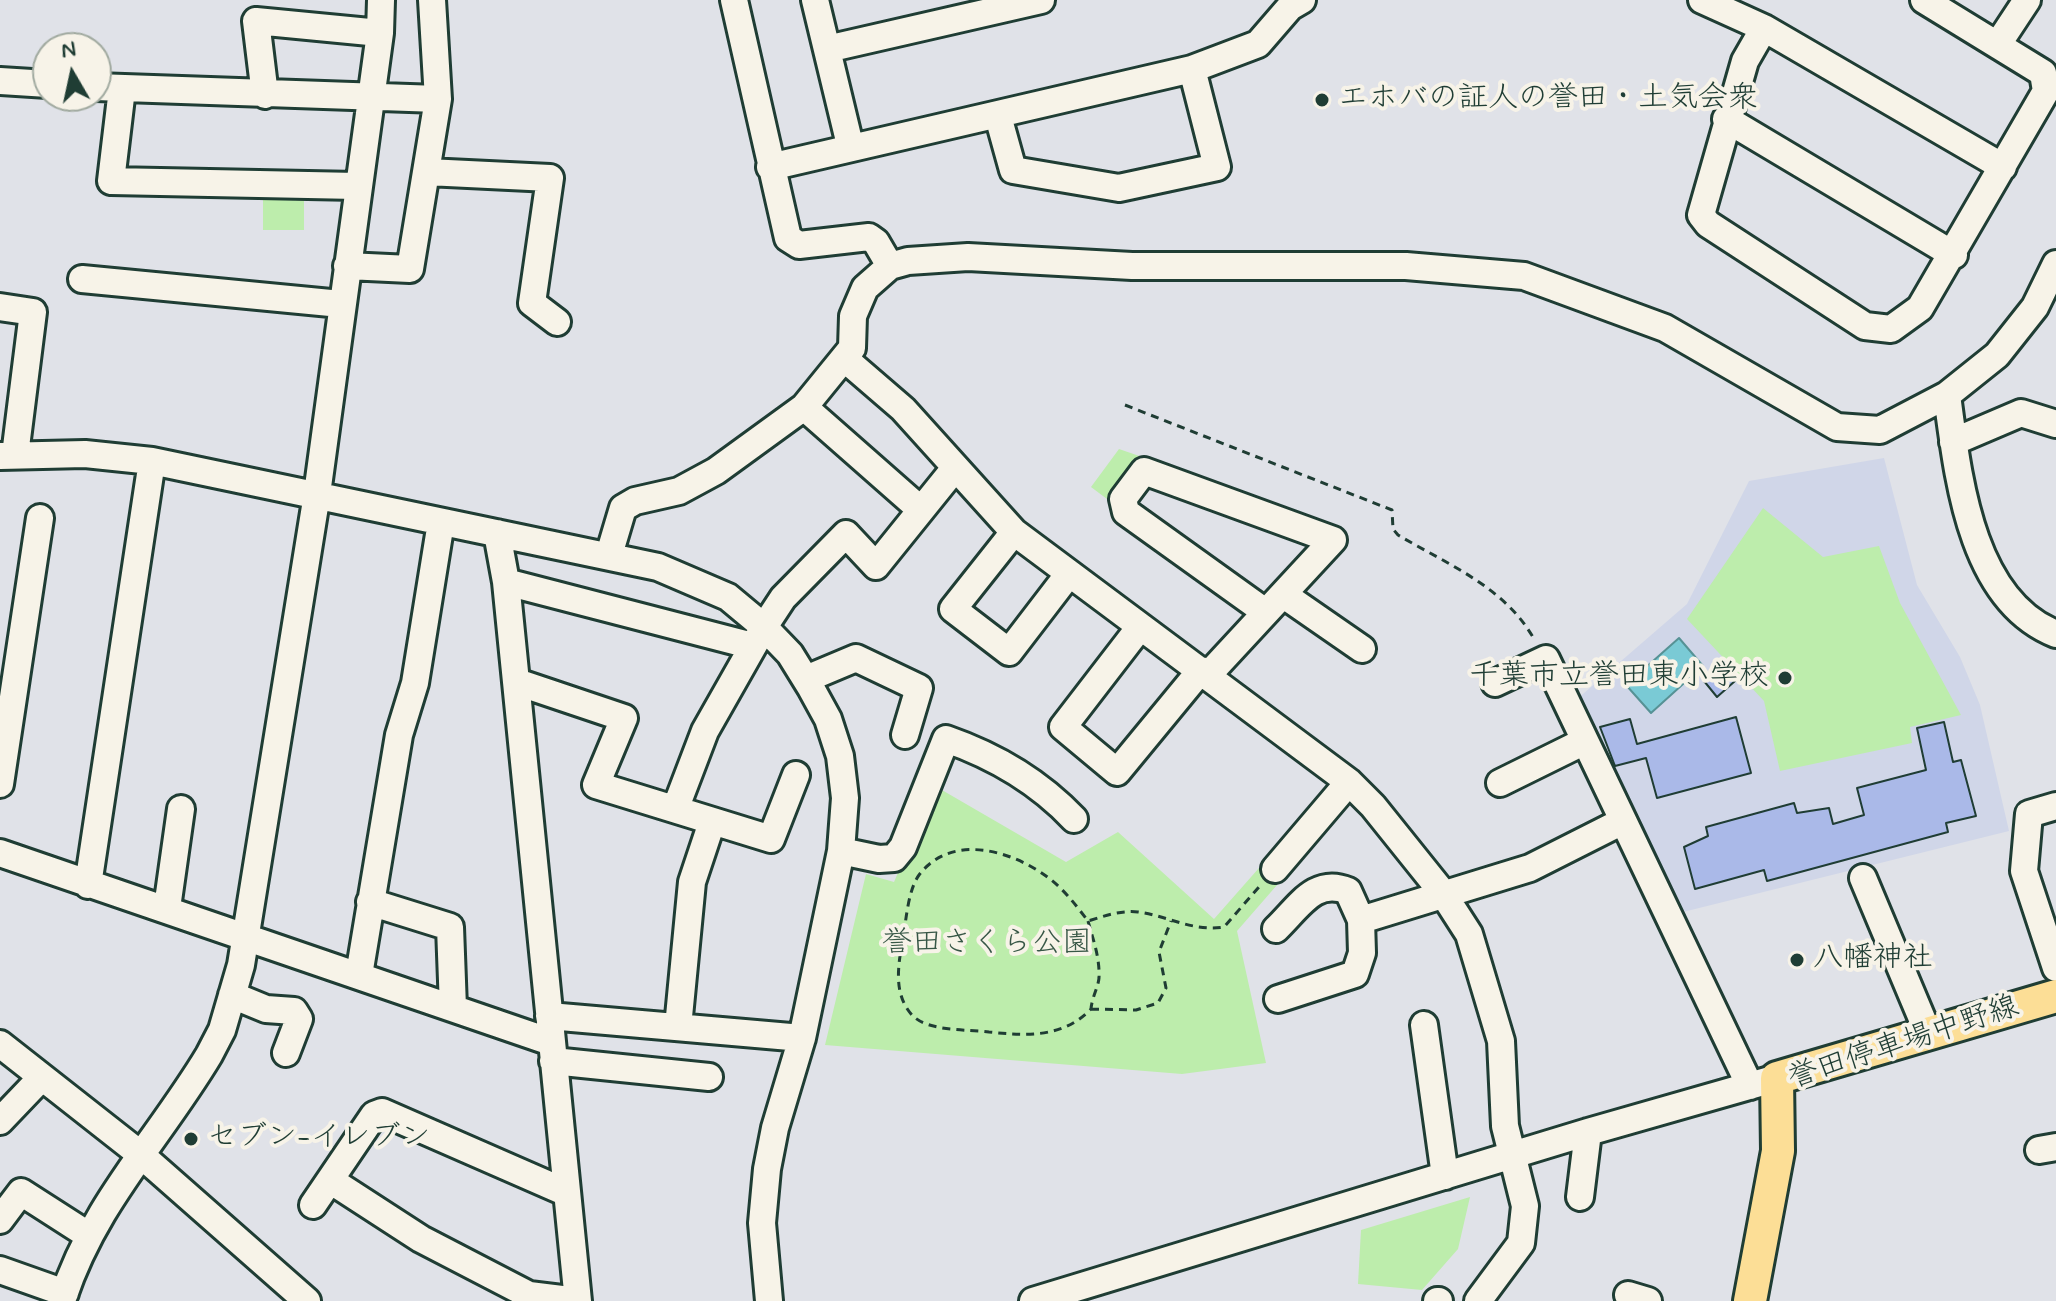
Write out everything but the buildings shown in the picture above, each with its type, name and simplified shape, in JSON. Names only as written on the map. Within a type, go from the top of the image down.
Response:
[{"type":"main road","name":"誉田停車場中野線","points":[[1750,1301],[1778,1151],[1763,1082],[2056,996]]},
{"type":"street","points":[[0,1270],[64,1297],[88,1235],[209,1055],[222,1030],[246,936],[317,494],[380,33],[381,0]]},
{"type":"street","points":[[347,266],[410,269],[438,99],[432,0]]},
{"type":"street","points":[[734,0],[770,167],[791,242],[799,245],[869,237],[876,242],[890,266]]},
{"type":"street","points":[[815,0],[850,145]]},
{"type":"street","points":[[827,49],[1041,0]]},
{"type":"street","points":[[1702,0],[1764,28],[2003,167]]},
{"type":"street","points":[[1764,28],[1745,61],[1701,215],[1708,224],[1865,326],[1891,329],[1905,322],[1920,308],[1954,255],[2046,91],[2043,73],[1924,0]]},
{"type":"street","points":[[1998,44],[2027,0]]},
{"type":"street","points":[[770,167],[850,145],[998,116],[1192,69],[1258,44],[1294,2]]},
{"type":"street","points":[[265,95],[256,21],[380,33]]},
{"type":"street","points":[[998,116],[1013,170],[1119,188],[1217,167],[1192,69]]},
{"type":"street","points":[[0,81],[32,83]]},
{"type":"street","points":[[112,88],[438,99]]},
{"type":"street","points":[[110,112],[111,181],[357,186]]},
{"type":"street","points":[[1726,119],[1954,255]]},
{"type":"street","points":[[427,172],[550,178],[532,303],[557,322]]},
{"type":"street","points":[[609,555],[623,508],[635,501],[679,491],[716,471],[804,407],[852,348],[853,316],[865,288],[890,266],[932,257],[1132,266],[1406,266],[1524,276],[1665,328],[1837,427],[1880,430],[1947,395],[2046,313],[2056,264]]},
{"type":"street","points":[[82,279],[341,304]]},
{"type":"street","points":[[0,307],[33,312],[7,455],[85,454],[152,461],[609,555],[695,581],[728,597],[759,636]]},
{"type":"street","points":[[845,359],[903,409],[1014,532],[1349,782],[1373,806],[1442,892],[1469,934],[1501,1041],[1510,1156],[1525,1206],[1521,1243],[1478,1301]]},
{"type":"street","points":[[1947,395],[1953,442],[1970,520],[1983,561],[2030,624],[2056,634]]},
{"type":"street","points":[[804,407],[921,510]]},
{"type":"street","points":[[1953,442],[2021,413],[2056,424]]},
{"type":"street","points":[[88,885],[152,461]]},
{"type":"street","points":[[676,807],[705,731],[783,598],[846,534],[876,566],[955,468]]},
{"type":"street","points":[[1140,627],[1063,727],[1117,772],[1204,673],[1274,603],[1333,540],[1144,471],[1123,499],[1126,512],[1274,603],[1362,649]]},
{"type":"street","points":[[0,784],[40,518]]},
{"type":"street","points":[[359,975],[399,735],[415,683],[441,522]]},
{"type":"street","points":[[1014,532],[953,609],[1009,652],[1068,575]]},
{"type":"street","points":[[330,1180],[421,1239],[529,1295],[578,1301],[517,682],[506,582],[497,533]]},
{"type":"street","points":[[506,582],[759,636],[790,654],[828,719],[840,756],[845,798],[841,851],[802,1038],[775,1128],[767,1169],[762,1223],[769,1301]]},
{"type":"street","points":[[806,679],[856,658],[919,688],[905,735]]},
{"type":"street","points":[[1033,1301],[1763,1082],[1623,821],[1546,659],[1495,683]]},
{"type":"street","points":[[517,682],[624,718],[596,785],[676,807],[712,822],[771,839],[796,775]]},
{"type":"street","points":[[841,851],[879,859],[894,858],[903,847],[946,739],[985,752],[1015,770],[1056,799],[1074,819]]},
{"type":"street","points":[[1500,783],[1585,741]]},
{"type":"street","points":[[1275,869],[1349,782]]},
{"type":"street","points":[[2056,806],[2029,814],[2024,871],[2056,968]]},
{"type":"street","points":[[167,908],[181,809]]},
{"type":"street","points":[[1361,920],[1442,892],[1530,868],[1623,821]]},
{"type":"street","points":[[678,1027],[692,882],[712,822]]},
{"type":"street","points":[[0,853],[551,1040],[709,1077]]},
{"type":"street","points":[[1863,878],[1928,1033]]},
{"type":"street","points":[[1276,929],[1320,887],[1332,885],[1348,891],[1361,920],[1362,953],[1355,974],[1278,999]]},
{"type":"street","points":[[370,902],[450,927],[453,1008]]},
{"type":"street","points":[[232,995],[266,1009],[294,1011],[299,1019],[286,1053]]},
{"type":"street","points":[[1424,1025],[1445,1176]]},
{"type":"street","points":[[551,1040],[678,1027],[802,1038]]},
{"type":"street","points":[[0,1044],[140,1154],[299,1298]]},
{"type":"street","points":[[0,1121],[42,1077]]},
{"type":"street","points":[[313,1205],[374,1115],[382,1112],[565,1192]]},
{"type":"street","points":[[1580,1197],[1588,1132]]},
{"type":"street","points":[[0,1220],[21,1192],[88,1235]]},
{"type":"path","points":[[1125,405],[1392,510],[1393,529],[1398,535],[1513,607],[1546,659]]},
{"type":"path","points":[[978,848],[1006,856],[1044,874],[1065,892],[1088,921],[1097,951],[1099,980],[1091,1009],[1080,1020],[1049,1033],[1024,1036],[937,1026],[914,1017],[901,998],[898,968],[917,877],[930,864],[952,851],[978,848]]},
{"type":"path","points":[[1088,921],[1118,912],[1137,912],[1204,930],[1224,927],[1275,869]]},
{"type":"path","points":[[1091,1009],[1136,1010],[1158,1003],[1166,988],[1159,952],[1171,921]]},
{"type":"shaded area","name":"千葉市立誉田東小学校","points":[[1884,458],[1917,585],[1960,657],[1980,705],[2009,831],[1679,913],[1576,700],[1687,604],[1749,481]]},
{"type":"green space","points":[[263,192],[304,192],[304,230],[263,230]]},
{"type":"green space","points":[[1119,449],[1148,459],[1115,505],[1091,487]]},
{"type":"green space","points":[[1763,508],[1823,557],[1879,546],[1900,603],[1961,715],[1910,727],[1912,743],[1780,771],[1764,701],[1687,619]]},
{"type":"green space","name":"誉田さくら公園","points":[[935,786],[1066,862],[1118,832],[1214,919],[1266,860],[1284,877],[1237,931],[1266,1063],[1182,1074],[825,1045],[866,874],[894,882]]},
{"type":"green space","points":[[1470,1197],[1458,1249],[1422,1290],[1358,1284],[1361,1230]]},
{"type":"water","points":[[1679,638],[1703,666],[1651,713],[1626,685]]},
{"type":"place","name":"エホバの証人の誉田・土気会衆","points":[[1322,100]]},
{"type":"place","name":"千葉市立誉田東小学校","points":[[1785,678]]},
{"type":"place","name":"八幡神社","points":[[1797,960]]},
{"type":"place","name":"セブン-イレブン","points":[[191,1139]]}]
